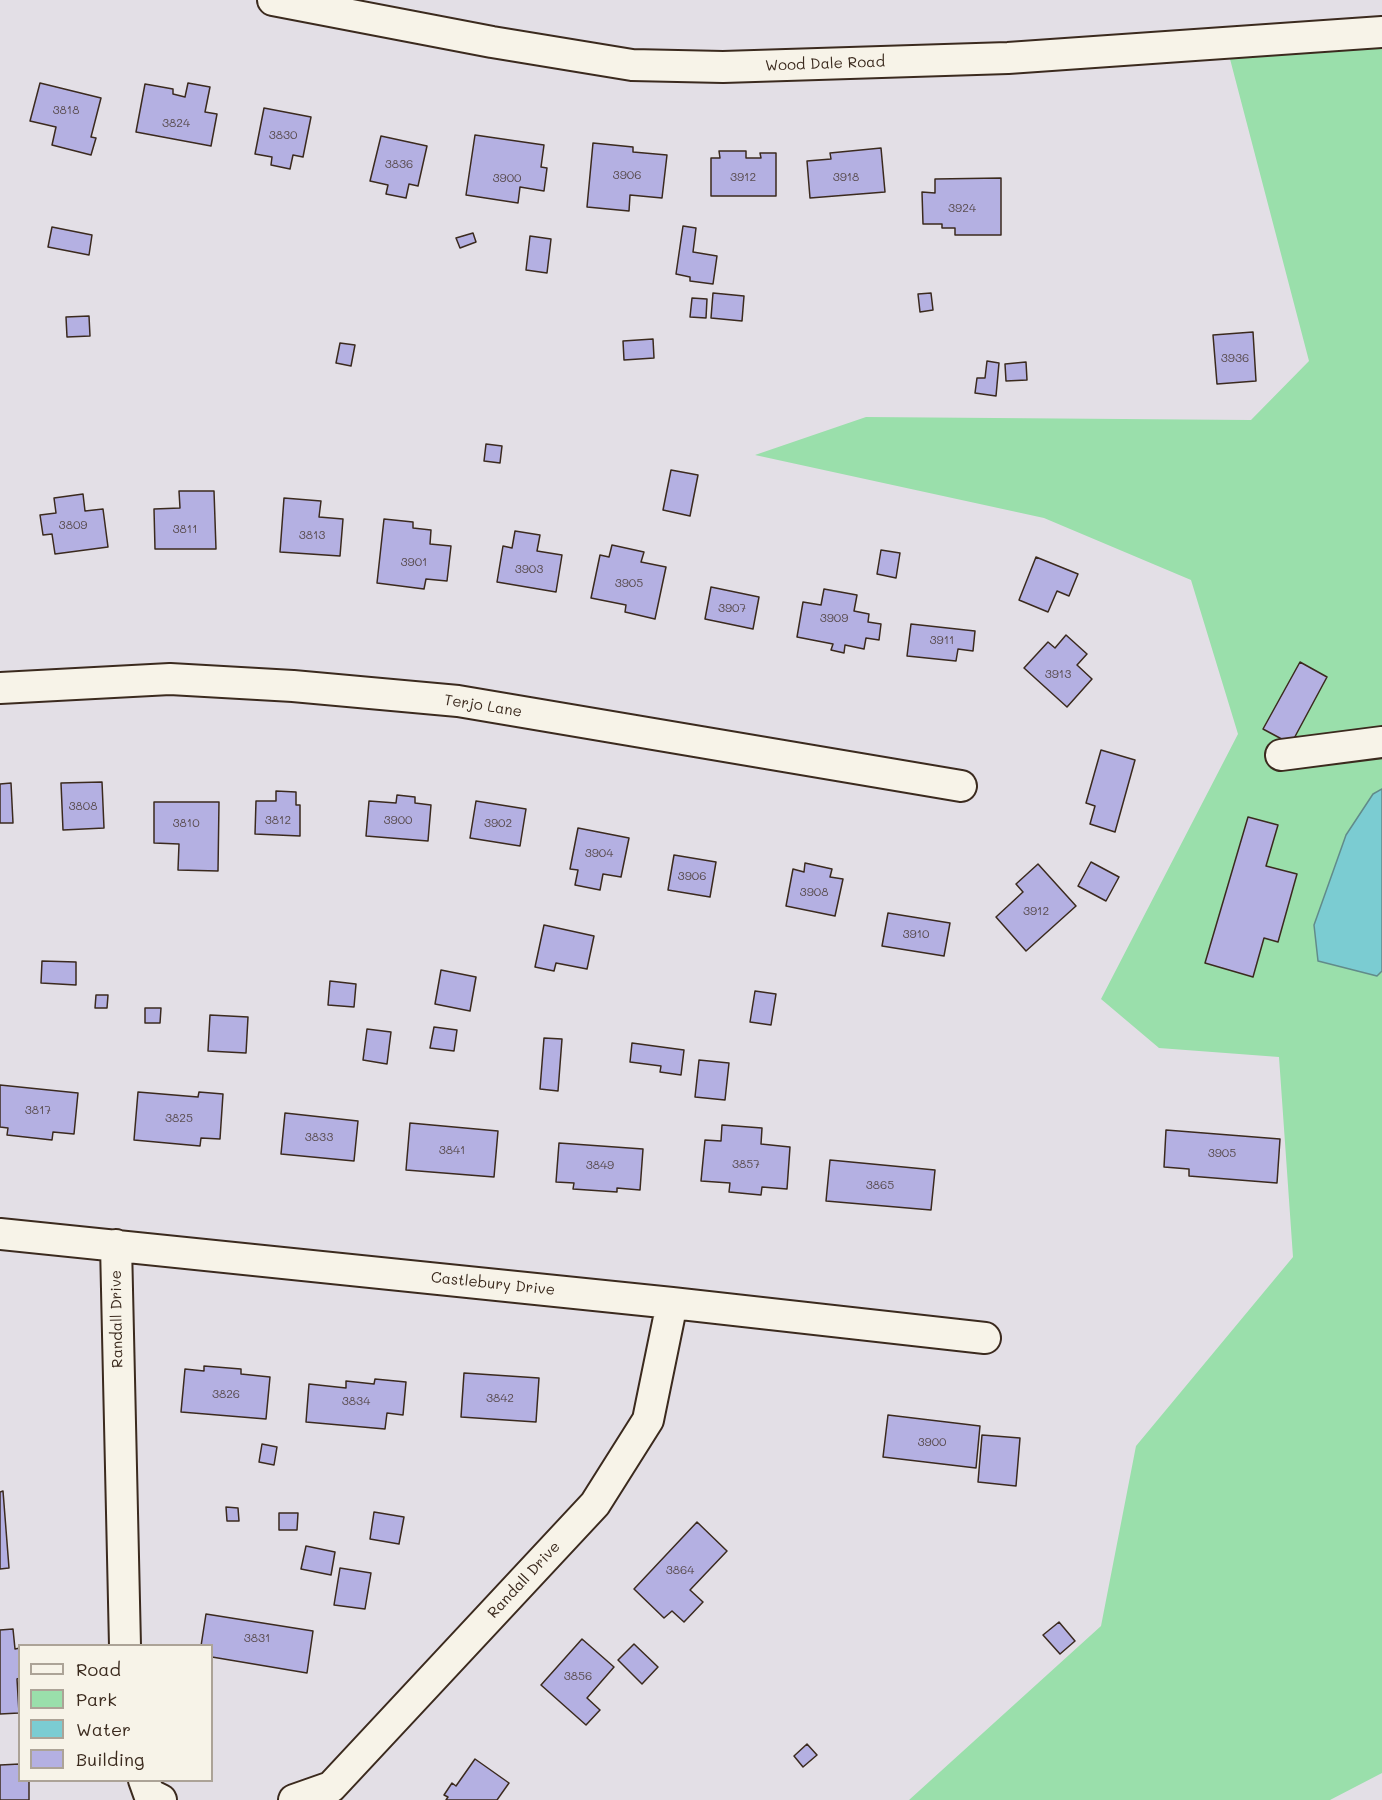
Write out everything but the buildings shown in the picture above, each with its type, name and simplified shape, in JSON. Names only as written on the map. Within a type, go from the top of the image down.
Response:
[{"type":"street","name":"Wood Dale Road","points":[[273,0],[492,42],[632,65],[723,67],[1008,58],[1382,32]]},
{"type":"street","name":"Terjo Lane","points":[[0,688],[170,679],[293,686],[458,701],[961,786]]},
{"type":"street","points":[[1281,755],[1382,741]]},
{"type":"street","name":"Castlebury Drive","points":[[0,1234],[672,1303],[985,1338]]},
{"type":"street","name":"Randall Drive","points":[[116,1245],[125,1644]]},
{"type":"street","name":"Randall Drive","points":[[294,1800],[331,1787],[595,1504],[648,1420],[672,1303]]},
{"type":"street","points":[[145,1782],[149,1794],[161,1800]]},
{"type":"green space","points":[[1382,45],[1382,1773],[1330,1800],[909,1800],[1101,1626],[1136,1446],[1293,1257],[1279,1057],[1159,1048],[1101,999],[1238,734],[1191,580],[1044,518],[755,455],[866,417],[1251,420],[1309,361],[1230,59]]},
{"type":"water","points":[[1382,789],[1382,971],[1377,976],[1318,961],[1314,925],[1346,835],[1373,794]]}]
